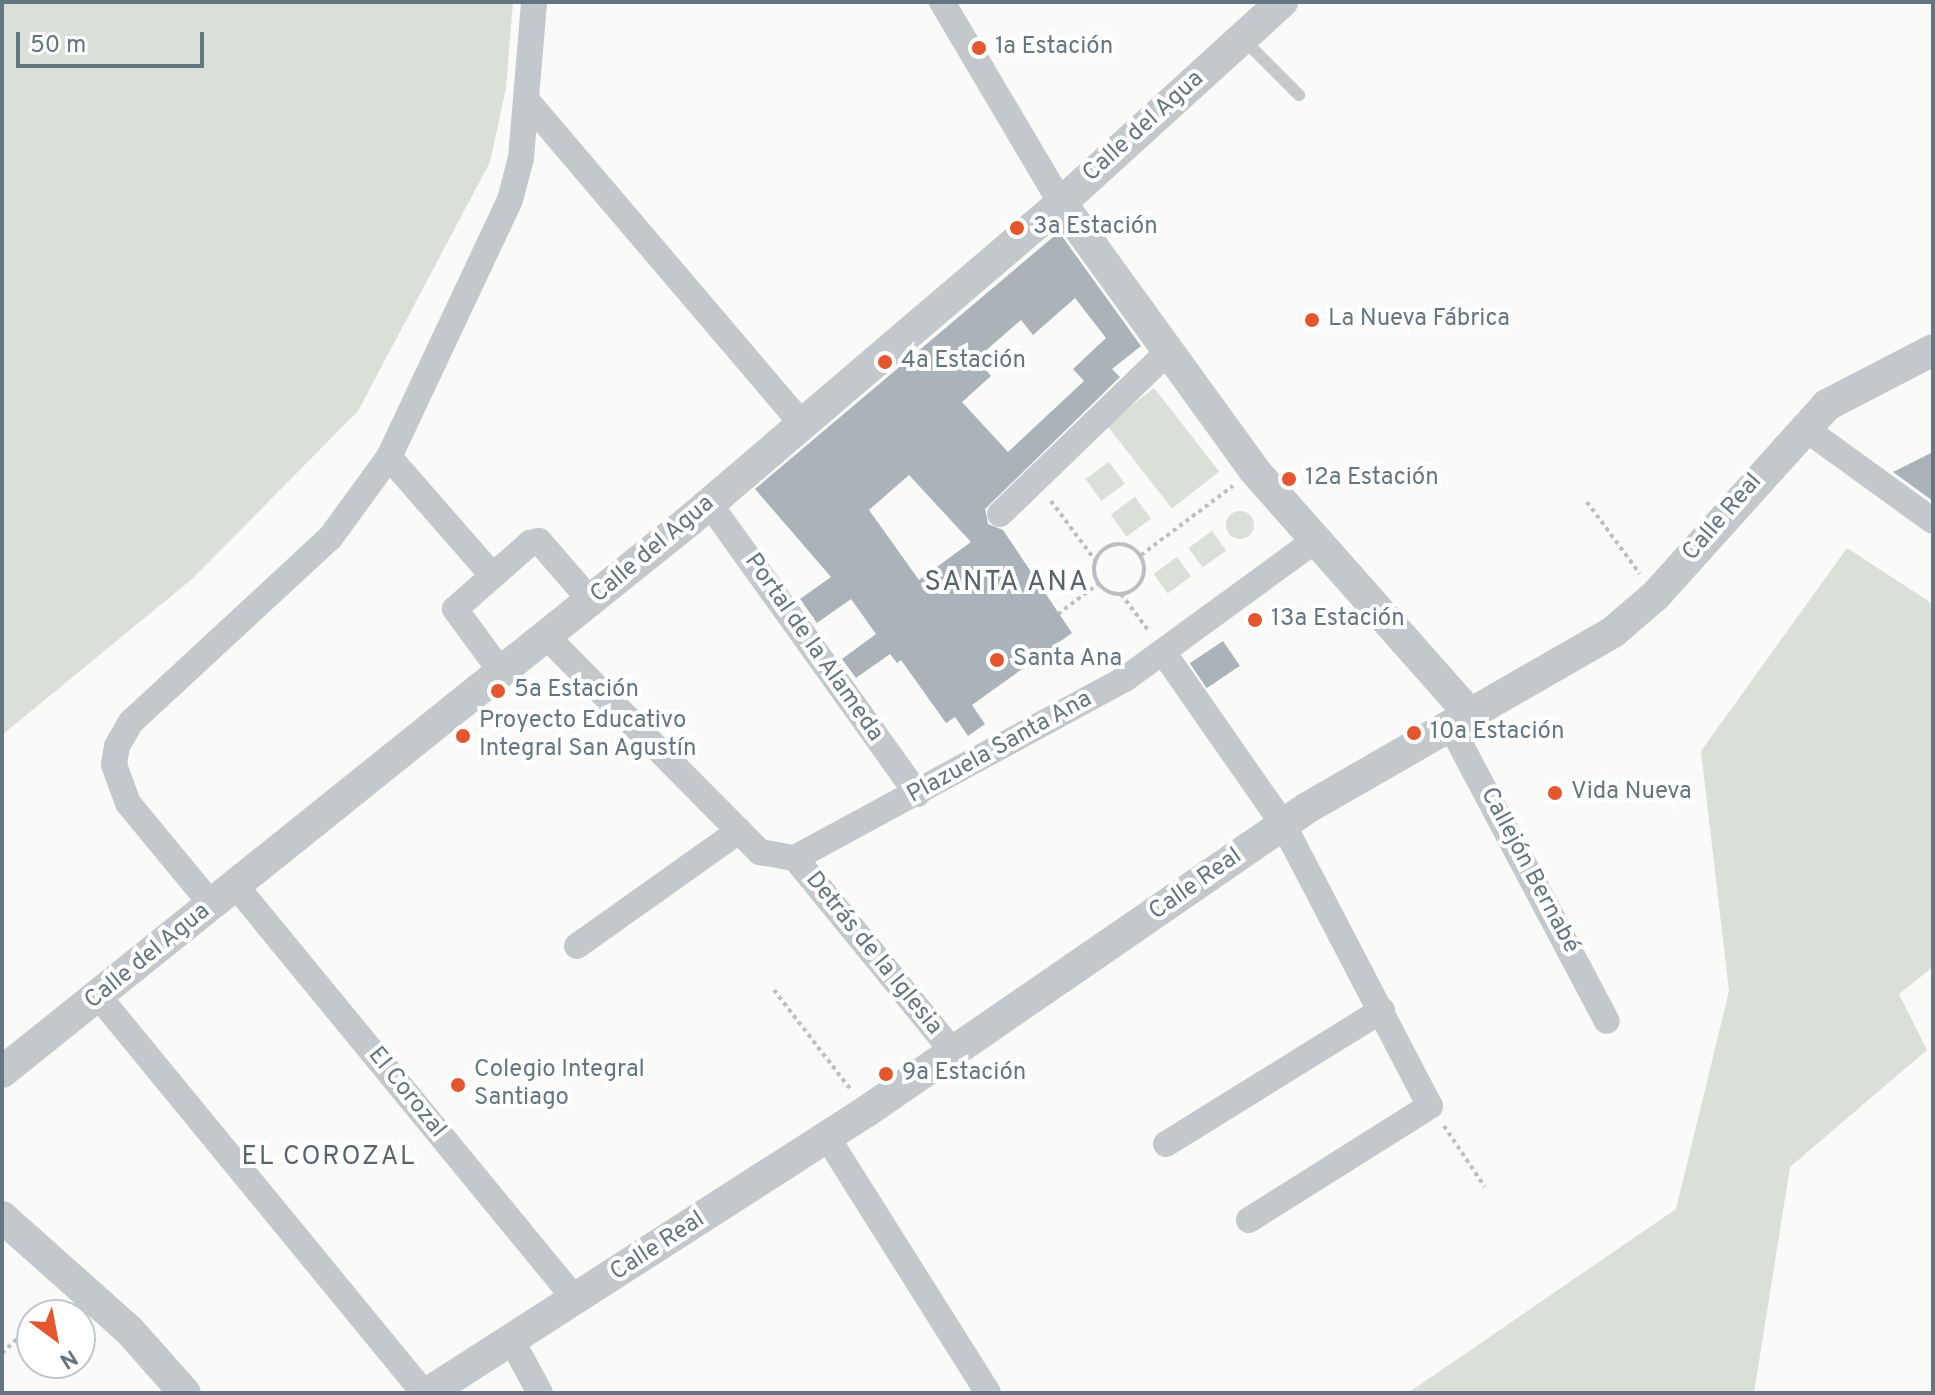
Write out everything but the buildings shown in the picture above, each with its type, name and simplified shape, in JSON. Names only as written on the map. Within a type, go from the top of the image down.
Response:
[{"type":"street","name":"El Corozal","points":[[534,2],[528,102],[510,200],[389,457],[330,538],[131,722],[117,746],[114,765],[128,803],[224,895],[576,1300]]},
{"type":"street","points":[[942,2],[1061,203],[1168,352],[1254,470],[1459,718]]},
{"type":"street","name":"Calle del Agua","points":[[2,1072],[547,637],[709,503],[1061,203],[1282,2]]},
{"type":"street","points":[[528,102],[802,424]]},
{"type":"street","name":"Calle Real","points":[[426,1393],[512,1341],[867,1111],[1283,824],[1459,718],[1613,632],[1656,595],[1803,427],[1827,405],[1933,350]]},
{"type":"street","points":[[1000,514],[1168,352]]},
{"type":"street","points":[[1803,427],[1933,521]]},
{"type":"street","points":[[389,457],[492,575]]},
{"type":"street","name":"Portal de la Alameda","points":[[709,503],[917,794]]},
{"type":"street","points":[[502,673],[455,613],[458,604],[492,575],[539,541],[591,601]]},
{"type":"street","name":"Plazuela Santa Ana","points":[[795,858],[1125,679],[1314,541]]},
{"type":"street","name":"Detrás de la Iglesia","points":[[547,637],[760,852],[795,858],[954,1053]]},
{"type":"street","points":[[1163,652],[1283,824],[1430,1106],[1249,1220]]},
{"type":"street","name":"Callejón Bernabé","points":[[1459,718],[1607,1021]]},
{"type":"street","points":[[577,946],[739,831]]},
{"type":"street","points":[[99,997],[426,1393]]},
{"type":"street","points":[[1166,1144],[1382,1010]]},
{"type":"street","points":[[827,1137],[988,1393]]},
{"type":"street","points":[[2,1217],[129,1330],[185,1393]]},
{"type":"street","points":[[512,1341],[540,1393]]},
{"type":"lane","points":[[1242,38],[1299,95]]},
{"type":"path","points":[[1141,555],[1254,470]]},
{"type":"path","points":[[1036,481],[1095,560],[1098,584]]},
{"type":"path","points":[[1587,502],[1656,595]]},
{"type":"path","points":[[1095,560],[1111,545],[1133,547],[1141,555],[1145,565],[1139,585],[1121,594]]},
{"type":"path","points":[[1098,584],[1121,594],[1163,652]]},
{"type":"path","points":[[1058,614],[1098,584]]},
{"type":"path","points":[[774,990],[867,1111]]},
{"type":"path","points":[[1430,1106],[1485,1187]]},
{"type":"shaded area","points":[[2,2],[513,2],[506,88],[490,162],[358,411],[192,579],[2,735]]},
{"type":"shaded area","points":[[1154,388],[1219,472],[1172,508],[1107,425]]},
{"type":"shaded area","points":[[1109,462],[1125,484],[1101,501],[1086,479]]},
{"type":"shaded area","points":[[1135,497],[1151,519],[1127,536],[1111,515]]},
{"type":"shaded area","points":[[1240,511],[1250,515],[1254,525],[1250,535],[1240,539],[1230,535],[1226,525],[1230,515]]},
{"type":"shaded area","points":[[1212,531],[1226,550],[1203,567],[1189,548]]},
{"type":"shaded area","points":[[1847,548],[1933,604],[1933,967],[1899,994],[1927,1050],[1790,1167],[1754,1393],[1408,1393],[1676,1209],[1729,991],[1701,751]]},
{"type":"shaded area","points":[[1177,557],[1191,576],[1168,593],[1154,574]]},
{"type":"place","name":"1a Estación","points":[[979,48]]},
{"type":"place","name":"3a Estación","points":[[1017,228]]},
{"type":"place","name":"La Nueva Fábrica","points":[[1312,320]]},
{"type":"place","name":"4a Estación","points":[[885,362]]},
{"type":"place","name":"12a Estación","points":[[1289,479]]},
{"type":"place","name":"13a Estación","points":[[1255,620]]},
{"type":"place","name":"Santa Ana","points":[[997,660]]},
{"type":"place","name":"5a Estación","points":[[498,691]]},
{"type":"place","name":"10a Estación","points":[[1414,733]]},
{"type":"place","name":"Proyecto Educativo Integral San Agustín","points":[[463,736]]},
{"type":"place","name":"Vida Nueva","points":[[1555,793]]},
{"type":"place","name":"9a Estación","points":[[886,1074]]},
{"type":"place","name":"Colegio Integral Santiago","points":[[458,1085]]},
{"type":"district","name":"SANTA ANA","points":[[1007,583]]},
{"type":"district","name":"EL COROZAL","points":[[329,1158]]}]
